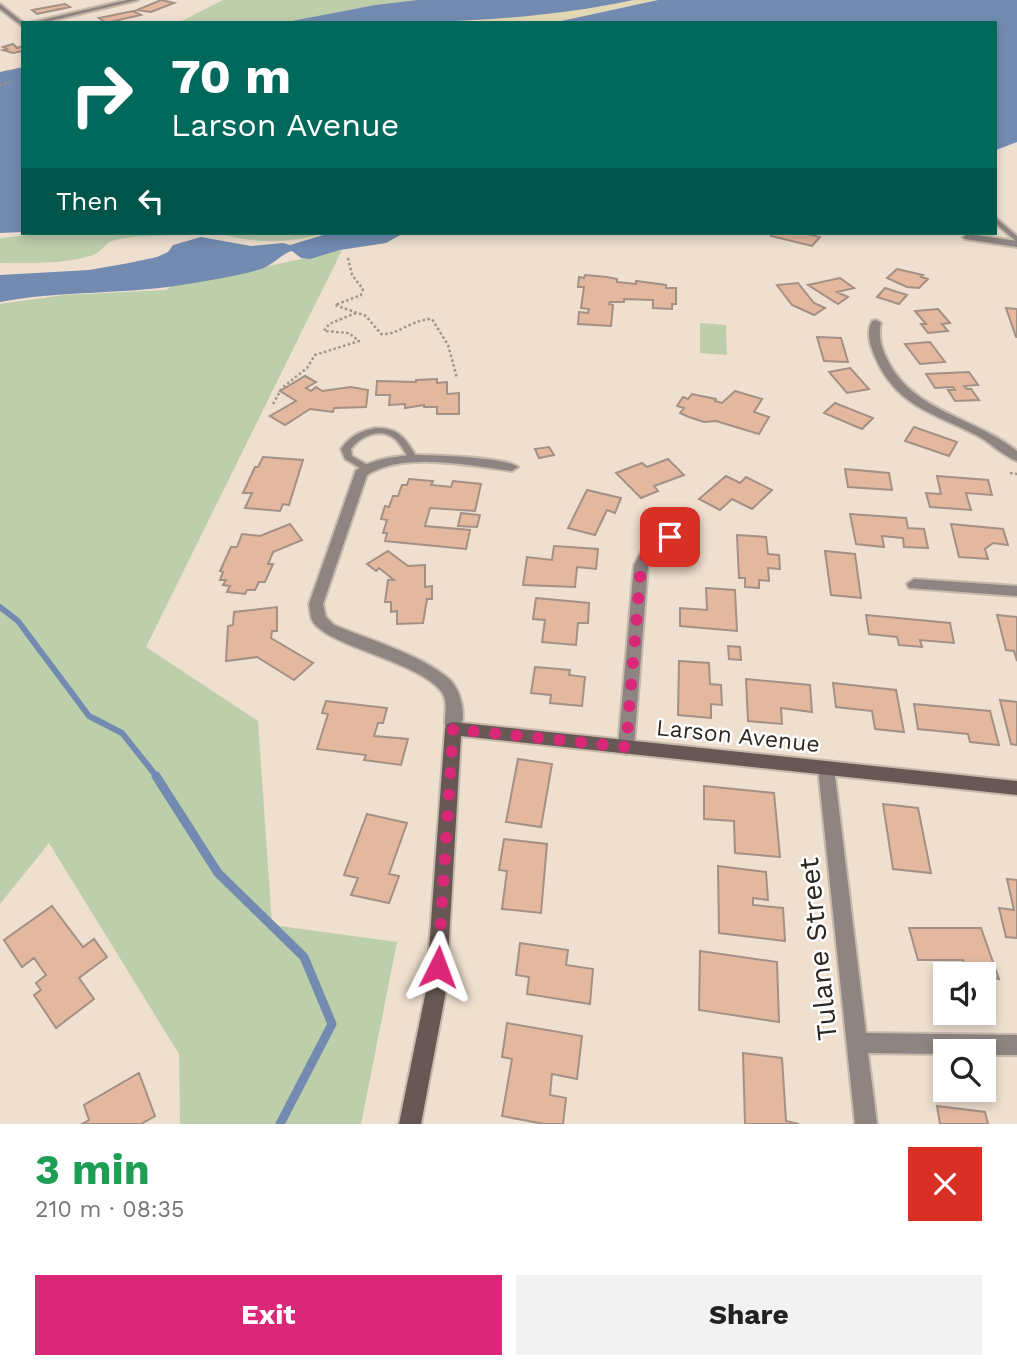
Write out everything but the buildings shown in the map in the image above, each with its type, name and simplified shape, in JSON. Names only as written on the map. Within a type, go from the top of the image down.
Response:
[{"type":"street","points":[[42,21],[135,0]]},
{"type":"street","points":[[0,6],[17,23]]},
{"type":"street","points":[[968,237],[1017,242]]},
{"type":"street","points":[[876,323],[873,333],[882,363],[897,388],[930,411],[988,436],[1017,457]]},
{"type":"street","points":[[410,1124],[436,991],[455,707],[450,689],[434,675],[329,629],[319,620],[316,604],[361,473],[366,468],[386,461],[414,460],[512,467]]},
{"type":"street","points":[[626,747],[641,565],[649,550],[670,537]]},
{"type":"street","points":[[914,584],[1017,591]]},
{"type":"street","name":"Larson Avenue","points":[[453,729],[1017,788]]},
{"type":"street","name":"Tulane Street","points":[[826,768],[866,1124]]},
{"type":"street","points":[[857,1043],[1017,1045]]},
{"type":"lane","points":[[997,221],[1017,242]]},
{"type":"lane","points":[[366,468],[348,457],[346,449],[351,440],[370,431],[383,431],[397,436],[414,460]]},
{"type":"path","points":[[0,85],[11,82]]},
{"type":"path","points":[[348,258],[352,275],[363,289],[361,295],[335,305],[366,316],[381,334],[387,335],[418,318],[432,319],[448,345],[457,378]]},
{"type":"path","points":[[273,404],[276,394],[308,368],[315,355],[359,341],[348,332],[324,331],[329,324],[358,313]]},
{"type":"path","points":[[1010,473],[1017,474]]},
{"type":"green space","points":[[223,0],[417,0],[291,21],[182,21]]},
{"type":"green space","points":[[29,235],[169,235],[115,240],[93,255],[70,260],[0,263],[0,238]]},
{"type":"green space","points":[[228,235],[315,235],[271,241]]},
{"type":"green space","points":[[342,250],[146,647],[258,721],[272,925],[397,942],[361,1124],[180,1124],[179,1054],[49,843],[0,904],[0,304],[64,295],[166,290],[181,280],[251,270]]},
{"type":"green space","points":[[700,323],[726,325],[727,355],[700,353]]},
{"type":"sand","points":[[633,0],[658,0],[561,21],[475,21]]},
{"type":"water","points":[[417,0],[633,0],[545,14],[457,21],[291,21]]},
{"type":"water","points":[[658,0],[1017,0],[1017,142],[997,150],[997,21],[561,21]]},
{"type":"water","points":[[21,67],[21,232],[0,233],[0,72]]},
{"type":"water","points":[[323,235],[400,235],[386,243],[340,250],[310,259],[301,258],[292,251],[261,269],[205,281],[140,290],[0,302],[0,275],[89,270],[129,263],[157,257],[168,252],[173,245],[201,237],[251,246],[283,243],[290,245]]},
{"type":"waterway","points":[[0,607],[18,621],[89,716],[122,733],[157,777]]},
{"type":"waterway","points":[[156,776],[218,873],[304,957],[332,1024],[280,1124]]},
{"type":"route","points":[[438,967],[453,729],[626,747],[637,587],[641,565],[649,550],[670,537]]}]
